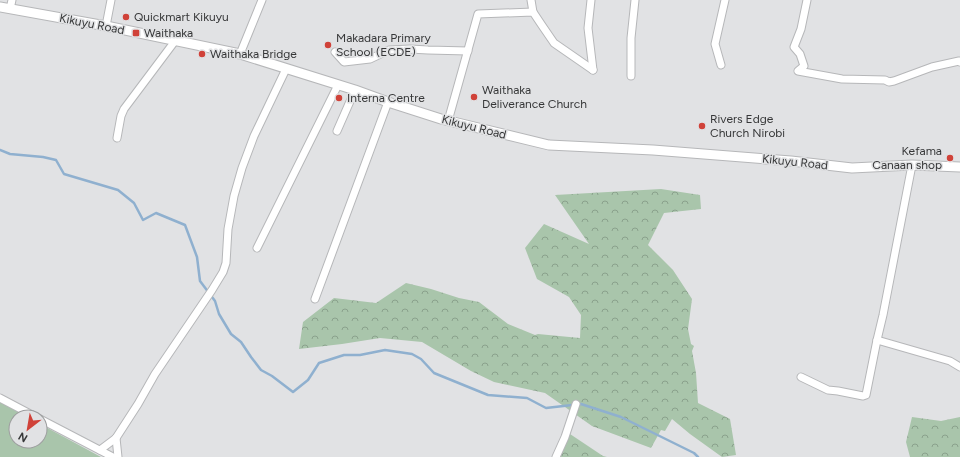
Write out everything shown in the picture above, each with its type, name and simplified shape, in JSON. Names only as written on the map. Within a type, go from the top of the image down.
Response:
[{"type":"main road","name":"Kikuyu Road","points":[[0,7],[11,5],[240,54],[448,121],[549,145],[653,150],[791,161],[852,168],[912,165],[960,167]]},
{"type":"street","points":[[106,26],[111,0]]},
{"type":"street","points":[[240,54],[262,0]]},
{"type":"street","points":[[531,0],[533,12],[554,43],[593,70],[588,28],[591,0]]},
{"type":"street","points":[[631,76],[631,38],[635,0]]},
{"type":"street","points":[[721,65],[715,44],[725,0]]},
{"type":"street","points":[[807,0],[801,29],[794,47],[800,54],[804,66],[798,71],[842,79],[885,80],[889,82],[932,68],[958,61],[960,62]]},
{"type":"street","points":[[448,121],[478,14],[533,12]]},
{"type":"street","points":[[117,138],[121,116],[124,109],[175,41]]},
{"type":"street","points":[[335,52],[344,62],[370,59],[389,50],[468,50]]},
{"type":"street","points":[[100,450],[116,438],[163,362],[212,290],[222,272],[226,263],[228,229],[234,196],[242,168],[254,136],[286,69]]},
{"type":"street","points":[[257,248],[338,85]]},
{"type":"street","points":[[337,131],[355,90]]},
{"type":"street","points":[[315,299],[388,102]]},
{"type":"street","points":[[801,377],[828,390],[863,396],[866,395],[912,165]]},
{"type":"street","points":[[877,340],[950,361],[960,367]]},
{"type":"street","points":[[0,398],[21,409]]},
{"type":"street","points":[[556,457],[565,437],[576,404]]},
{"type":"street","points":[[48,423],[113,457]]},
{"type":"street","points":[[116,438],[118,457]]},
{"type":"green space","points":[[661,189],[700,195],[701,209],[664,213],[648,245],[673,270],[692,299],[688,329],[691,344],[694,346],[692,351],[696,373],[698,403],[730,419],[736,455],[722,457],[672,419],[665,431],[661,430],[651,448],[592,426],[545,393],[494,382],[471,371],[422,342],[380,338],[299,349],[303,322],[334,298],[376,303],[406,283],[479,302],[508,324],[535,335],[580,338],[581,315],[569,297],[537,279],[525,248],[544,224],[589,244],[555,195]]},
{"type":"green space","points":[[0,402],[13,409],[8,409],[8,449],[48,449],[48,428],[101,457],[0,457]]},
{"type":"green space","points":[[912,417],[941,421],[960,417],[960,457],[910,457],[906,442]]},
{"type":"green space","points":[[567,432],[603,456],[607,457],[554,457]]},
{"type":"waterway","points":[[0,150],[10,154],[43,157],[56,160],[64,174],[118,190],[134,203],[143,220],[156,213],[185,225],[197,257],[200,281],[215,301],[219,314],[231,334],[241,342],[261,370],[272,376],[293,392],[308,380],[319,363],[344,355],[360,355],[385,350],[412,354],[421,359],[434,373],[488,395],[527,398],[546,408],[581,404],[621,417],[694,453],[698,457]]},
{"type":"place","name":"Quickmart Kikuyu","points":[[126,17]]},
{"type":"place","name":"Waithaka","points":[[136,33]]},
{"type":"place","name":"Makadara Primary School (ECDE)","points":[[328,45]]},
{"type":"place","name":"Waithaka Bridge","points":[[202,54]]},
{"type":"place","name":"Waithaka Deliverance Church","points":[[474,97]]},
{"type":"place","name":"Interna Centre","points":[[339,98]]},
{"type":"place","name":"Rivers Edge Church Nirobi","points":[[702,126]]},
{"type":"place","name":"Kefama Canaan shop","points":[[950,158]]}]
